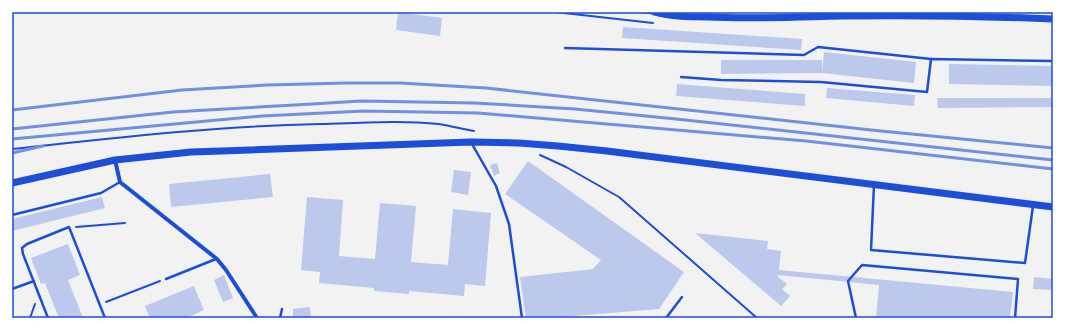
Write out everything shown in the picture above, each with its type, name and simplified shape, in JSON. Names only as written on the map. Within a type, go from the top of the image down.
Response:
[{"type":"street","points":[[654,12],[690,17],[756,19],[841,16],[974,17],[1053,20]]},
{"type":"street","points":[[948,12],[974,17]]},
{"type":"street","points":[[12,182],[115,160],[191,152],[471,142],[519,143],[558,146],[1053,207]]},
{"type":"street","points":[[115,160],[120,182],[217,259],[226,270],[257,318]]},
{"type":"lane","points":[[640,12],[661,14]]},
{"type":"lane","points":[[565,48],[804,55],[818,47],[931,59],[1053,61]]},
{"type":"lane","points":[[681,77],[721,80],[821,82],[927,92],[931,59]]},
{"type":"lane","points":[[471,142],[496,186],[509,224],[522,318]]},
{"type":"lane","points":[[12,215],[102,193],[120,182]]},
{"type":"lane","points":[[874,184],[871,250],[1025,263],[1033,204]]},
{"type":"lane","points":[[48,318],[22,248],[27,244],[69,227],[105,318]]},
{"type":"lane","points":[[166,279],[217,259]]},
{"type":"lane","points":[[856,318],[848,281],[862,265],[1018,279],[1015,318]]},
{"type":"lane","points":[[12,289],[34,281]]},
{"type":"lane","points":[[666,318],[682,297]]},
{"type":"lane","points":[[280,318],[282,309]]},
{"type":"path","points":[[555,12],[656,23]]},
{"type":"path","points":[[12,149],[142,135],[287,124],[366,122],[421,123],[441,124],[477,132]]},
{"type":"path","points":[[537,153],[566,167],[619,197],[757,318]]},
{"type":"path","points":[[69,227],[125,223]]},
{"type":"path","points":[[100,305],[166,279]]},
{"type":"building","points":[[398,12],[442,18],[440,36],[396,30]]},
{"type":"building","points":[[623,27],[802,39],[801,50],[622,38]]},
{"type":"building","points":[[824,52],[916,62],[914,83],[822,73]]},
{"type":"building","points":[[721,60],[822,60],[822,73],[721,74]]},
{"type":"building","points":[[949,64],[1053,66],[1053,86],[949,84]]},
{"type":"building","points":[[677,84],[805,94],[805,106],[676,96]]},
{"type":"building","points":[[827,88],[915,95],[914,106],[826,98]]},
{"type":"building","points":[[937,98],[1053,98],[1053,107],[938,108]]},
{"type":"building","points":[[528,161],[684,272],[659,309],[549,318],[526,318],[520,277],[593,269],[601,260],[505,194]]},
{"type":"building","points":[[497,163],[500,173],[494,176],[490,165]]},
{"type":"building","points":[[454,170],[471,172],[468,195],[451,192]]},
{"type":"building","points":[[270,174],[273,197],[171,207],[169,184]]},
{"type":"building","points":[[102,197],[105,208],[12,231],[12,219]]},
{"type":"building","points":[[307,197],[343,200],[339,256],[375,259],[380,203],[416,206],[411,262],[448,265],[453,209],[491,213],[485,286],[465,284],[464,296],[409,291],[409,294],[374,291],[374,288],[319,283],[320,272],[301,270]]},
{"type":"building","points":[[695,233],[768,241],[767,249],[781,251],[779,270],[1013,292],[1010,318],[876,318],[879,285],[778,275],[778,277],[787,284],[782,289],[790,296],[781,306]]},
{"type":"building","points":[[68,244],[80,275],[68,280],[83,318],[59,318],[45,283],[41,284],[31,258]]},
{"type":"building","points":[[224,275],[233,298],[223,302],[214,280]]},
{"type":"building","points":[[1034,277],[1052,279],[1051,290],[1033,289]]},
{"type":"building","points":[[194,286],[204,310],[186,318],[150,318],[145,306]]},
{"type":"building","points":[[310,307],[311,318],[293,318],[293,309]]},
{"type":"railway","points":[[12,110],[182,90],[267,85],[400,83],[486,88],[871,130],[1053,148]]},
{"type":"railway","points":[[12,129],[173,112],[361,101],[475,103],[575,109],[1053,160]]},
{"type":"railway","points":[[12,139],[262,116],[364,111],[478,113],[806,141],[1053,169]]},
{"type":"railway","points":[[12,153],[43,146]]}]
